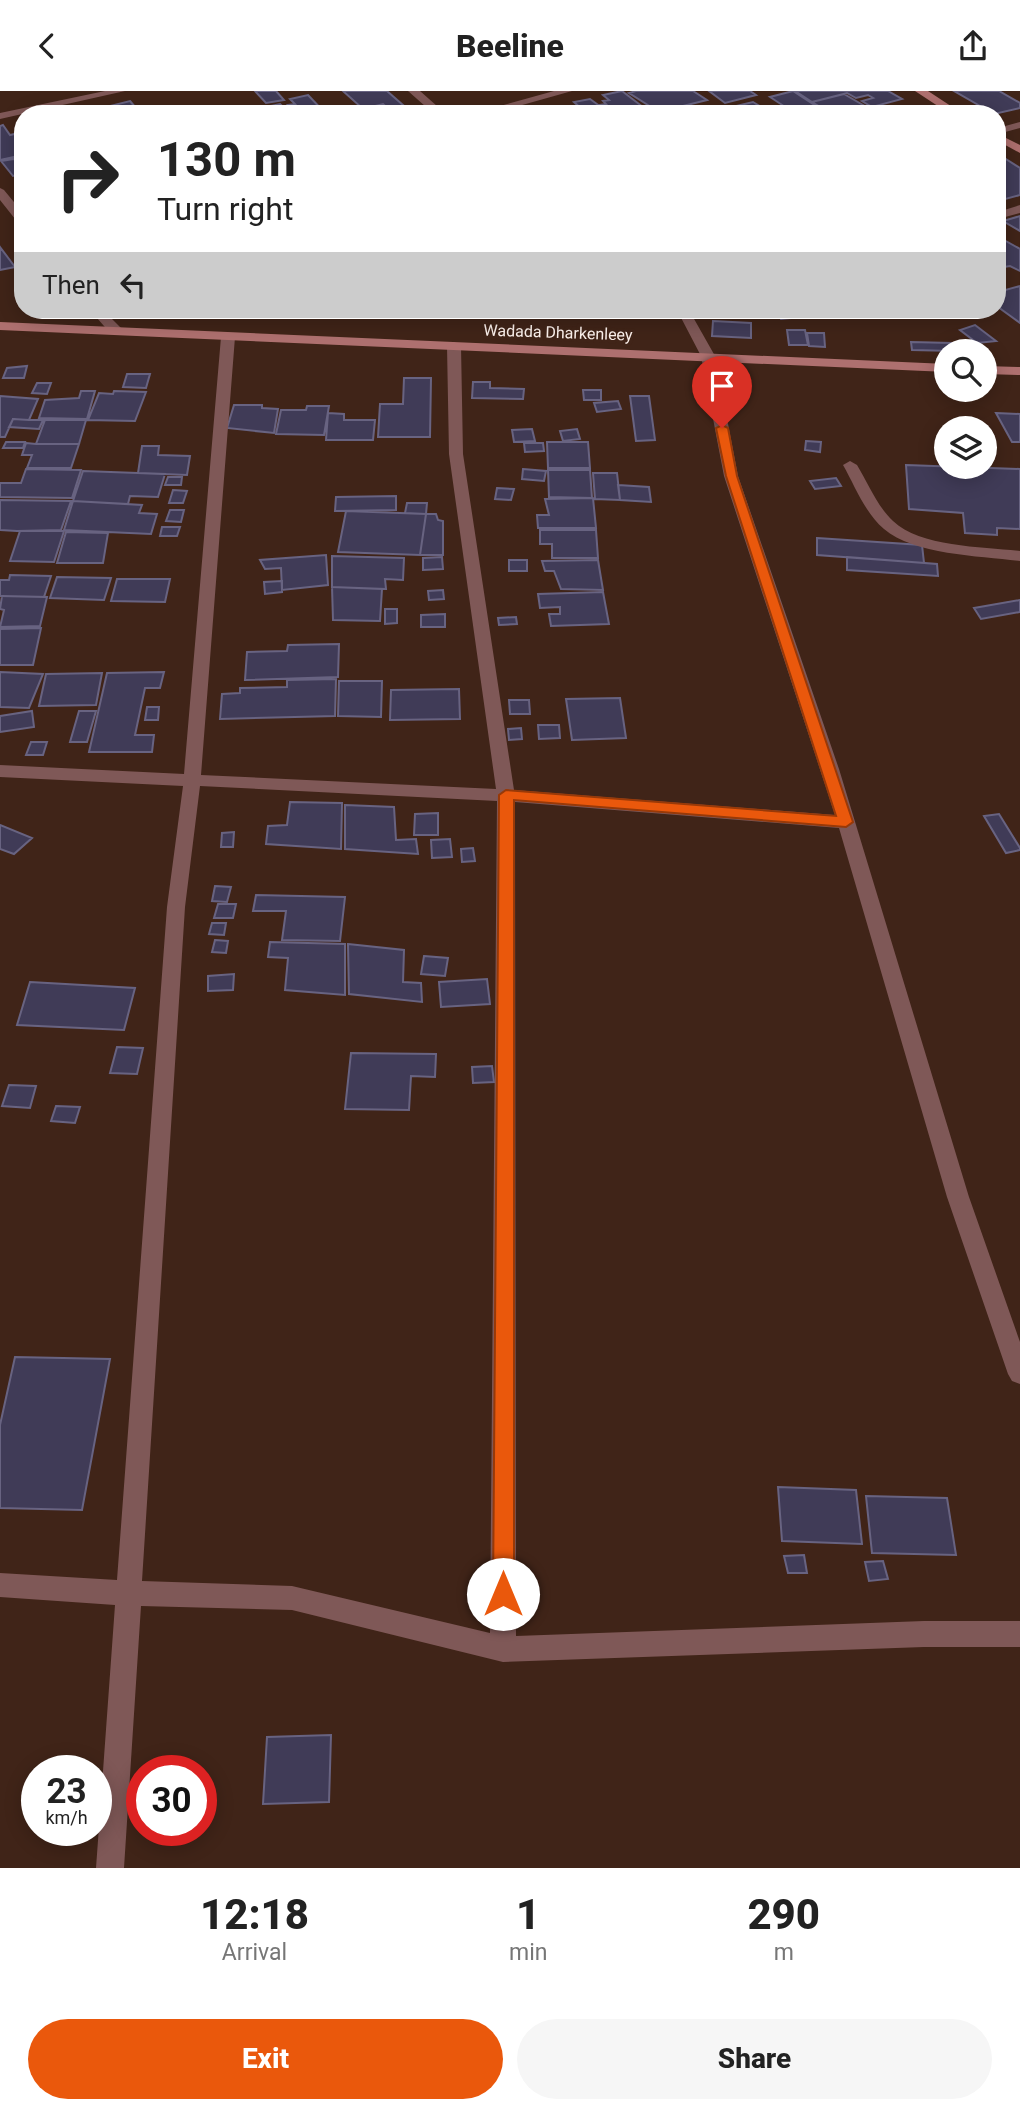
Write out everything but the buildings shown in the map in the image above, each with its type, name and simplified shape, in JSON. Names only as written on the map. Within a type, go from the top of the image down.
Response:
[{"type":"main road","points":[[920,91],[944,105]]},
{"type":"main road","name":"Wadada Dharkenleey","points":[[0,326],[934,367]]},
{"type":"main road","points":[[997,370],[1020,371]]},
{"type":"street","points":[[53,105],[120,91]]},
{"type":"street","points":[[413,91],[430,105]]},
{"type":"street","points":[[512,105],[567,91]]},
{"type":"street","points":[[0,192],[14,210]]},
{"type":"street","points":[[107,319],[117,331]]},
{"type":"street","points":[[692,319],[708,356],[732,476],[846,822],[958,1197],[1020,1374]]},
{"type":"street","points":[[110,1868],[176,907],[192,782],[228,337]]},
{"type":"street","points":[[454,346],[456,454],[506,795],[503,1649]]},
{"type":"street","points":[[850,465],[889,526],[910,537],[942,546],[1020,556]]},
{"type":"street","points":[[0,771],[506,795],[846,822]]},
{"type":"street","points":[[0,1585],[129,1593],[292,1598],[503,1649],[924,1634],[1020,1634]]},
{"type":"route","points":[[503,1594],[506,795],[846,822],[732,476],[722,428]]}]
